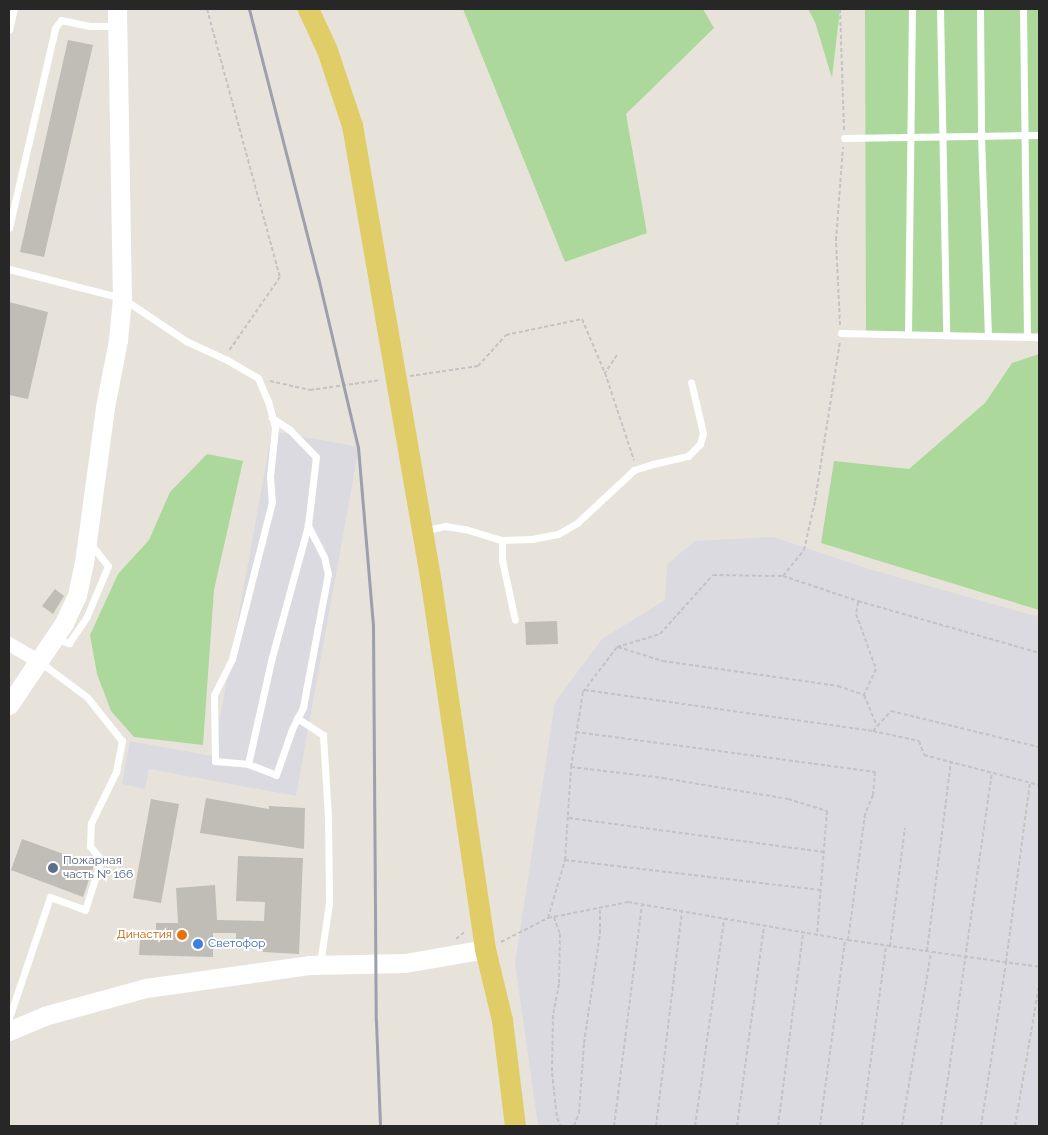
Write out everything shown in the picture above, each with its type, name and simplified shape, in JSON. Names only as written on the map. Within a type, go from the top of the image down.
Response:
[{"type":"main road","points":[[308,9],[327,50],[352,125],[423,532],[485,949],[502,1020],[515,1126]]},
{"type":"street","points":[[9,706],[64,623],[77,595],[87,539],[105,407],[118,340],[122,298],[117,18]]},
{"type":"street","points":[[9,644],[38,661]]},
{"type":"street","points":[[9,1031],[44,1016],[146,988],[320,965],[405,963],[485,949]]},
{"type":"lane","points":[[9,30],[14,9]]},
{"type":"lane","points":[[908,334],[912,9]]},
{"type":"lane","points":[[940,9],[946,335]]},
{"type":"lane","points":[[980,9],[980,136],[988,336]]},
{"type":"lane","points":[[1023,9],[1027,337]]},
{"type":"lane","points":[[9,228],[55,28],[61,20],[90,26],[117,18]]},
{"type":"lane","points":[[844,138],[1039,135]]},
{"type":"lane","points":[[9,268],[122,298],[186,341],[224,358],[258,378],[275,428],[270,476],[272,502],[232,659],[214,695],[215,761],[248,764],[276,775],[303,706],[328,574],[324,557],[308,525]]},
{"type":"lane","points":[[841,333],[1039,337]]},
{"type":"lane","points":[[423,532],[444,526],[465,529],[502,540],[532,539],[558,534],[577,523],[637,469],[688,456],[700,444],[703,433],[691,382]]},
{"type":"lane","points":[[248,764],[272,657],[308,525],[316,457],[290,430],[272,418]]},
{"type":"lane","points":[[502,540],[502,560],[515,620]]},
{"type":"lane","points":[[9,1018],[50,897],[84,910],[101,860],[90,846],[91,823],[116,772],[122,741],[87,697],[38,661]]},
{"type":"lane","points":[[297,718],[323,735],[328,817],[329,903],[320,965]]},
{"type":"path","points":[[207,9],[280,277],[224,358]]},
{"type":"path","points":[[783,576],[804,550],[815,501],[841,333],[836,240],[844,138],[840,9]]},
{"type":"path","points":[[258,378],[310,390],[478,366],[506,335],[582,319],[605,373],[637,469]]},
{"type":"path","points":[[605,373],[617,355]]},
{"type":"path","points":[[548,918],[565,860],[571,767],[585,690],[617,647],[660,634],[713,575],[783,576],[858,601],[1039,653]]},
{"type":"path","points":[[858,601],[856,614],[876,669],[864,696]]},
{"type":"path","points":[[617,647],[663,661],[838,686],[864,696],[877,726]]},
{"type":"path","points":[[585,690],[873,731],[919,741],[924,755],[1039,785]]},
{"type":"path","points":[[873,731],[891,711],[1039,747]]},
{"type":"path","points":[[576,732],[875,772],[874,796],[865,814],[820,1126]]},
{"type":"path","points":[[927,951],[951,762]]},
{"type":"path","points":[[571,767],[663,778],[788,799],[827,811],[817,935]]},
{"type":"path","points":[[941,1126],[992,773]]},
{"type":"path","points":[[980,1126],[1006,962],[1030,782]]},
{"type":"path","points":[[569,818],[824,852]]},
{"type":"path","points":[[890,946],[905,828]]},
{"type":"path","points":[[565,860],[821,890]]},
{"type":"path","points":[[485,949],[548,918],[628,902],[847,940],[1039,967]]},
{"type":"path","points":[[614,1126],[642,904]]},
{"type":"path","points":[[574,1126],[579,1113],[584,1044],[600,933],[600,908]]},
{"type":"path","points":[[656,1126],[682,911]]},
{"type":"path","points":[[554,917],[560,934],[559,984],[553,1015],[552,1073],[557,1118],[562,1126]]},
{"type":"path","points":[[695,1126],[724,918]]},
{"type":"path","points":[[737,1126],[764,926]]},
{"type":"path","points":[[778,1126],[803,932]]},
{"type":"path","points":[[862,1126],[886,946]]},
{"type":"path","points":[[902,1126],[930,952]]},
{"type":"path","points":[[1015,1126],[1039,986]]},
{"type":"shaded area","points":[[272,431],[359,447],[296,796],[149,769],[145,789],[122,784],[130,741],[213,756]]},
{"type":"shaded area","points":[[773,537],[869,569],[1039,617],[1039,1126],[538,1126],[515,963],[555,702],[602,639],[665,600],[667,564],[695,541]]},
{"type":"green space","points":[[463,9],[703,9],[714,28],[626,114],[647,233],[565,262]]},
{"type":"green space","points":[[808,9],[840,9],[832,78],[815,22]]},
{"type":"green space","points":[[865,9],[1039,9],[1039,333],[866,332]]},
{"type":"green space","points":[[1039,354],[1039,610],[821,543],[834,461],[909,469],[985,403],[1012,363]]},
{"type":"green space","points":[[207,454],[243,461],[214,590],[203,745],[134,737],[111,711],[97,674],[90,635],[118,574],[149,540],[170,492]]},
{"type":"building","points":[[68,40],[93,45],[44,257],[20,252]]},
{"type":"building","points":[[9,302],[48,312],[28,399],[9,395]]},
{"type":"building","points":[[55,589],[64,596],[53,614],[42,606]]},
{"type":"building","points":[[557,621],[558,644],[526,645],[525,622]]},
{"type":"building","points":[[206,798],[269,809],[269,806],[305,808],[304,849],[200,833]]},
{"type":"building","points":[[151,799],[179,804],[161,903],[133,898]]},
{"type":"building","name":"Пожарная часть № 166","points":[[22,839],[94,865],[83,897],[11,870]]},
{"type":"building","points":[[238,856],[303,858],[299,954],[263,952],[264,939],[236,939],[236,933],[213,933],[213,957],[139,955],[140,939],[156,939],[156,923],[178,923],[176,888],[215,885],[217,920],[264,921],[265,902],[236,901]]},
{"type":"railway","points":[[249,9],[318,277],[358,447],[373,625],[376,1021],[380,1126]]},
{"type":"place","name":"Пожарная часть № 166","points":[[53,868]]},
{"type":"place","name":"Династия","points":[[182,935]]},
{"type":"place","name":"Светофор","points":[[198,944]]}]
